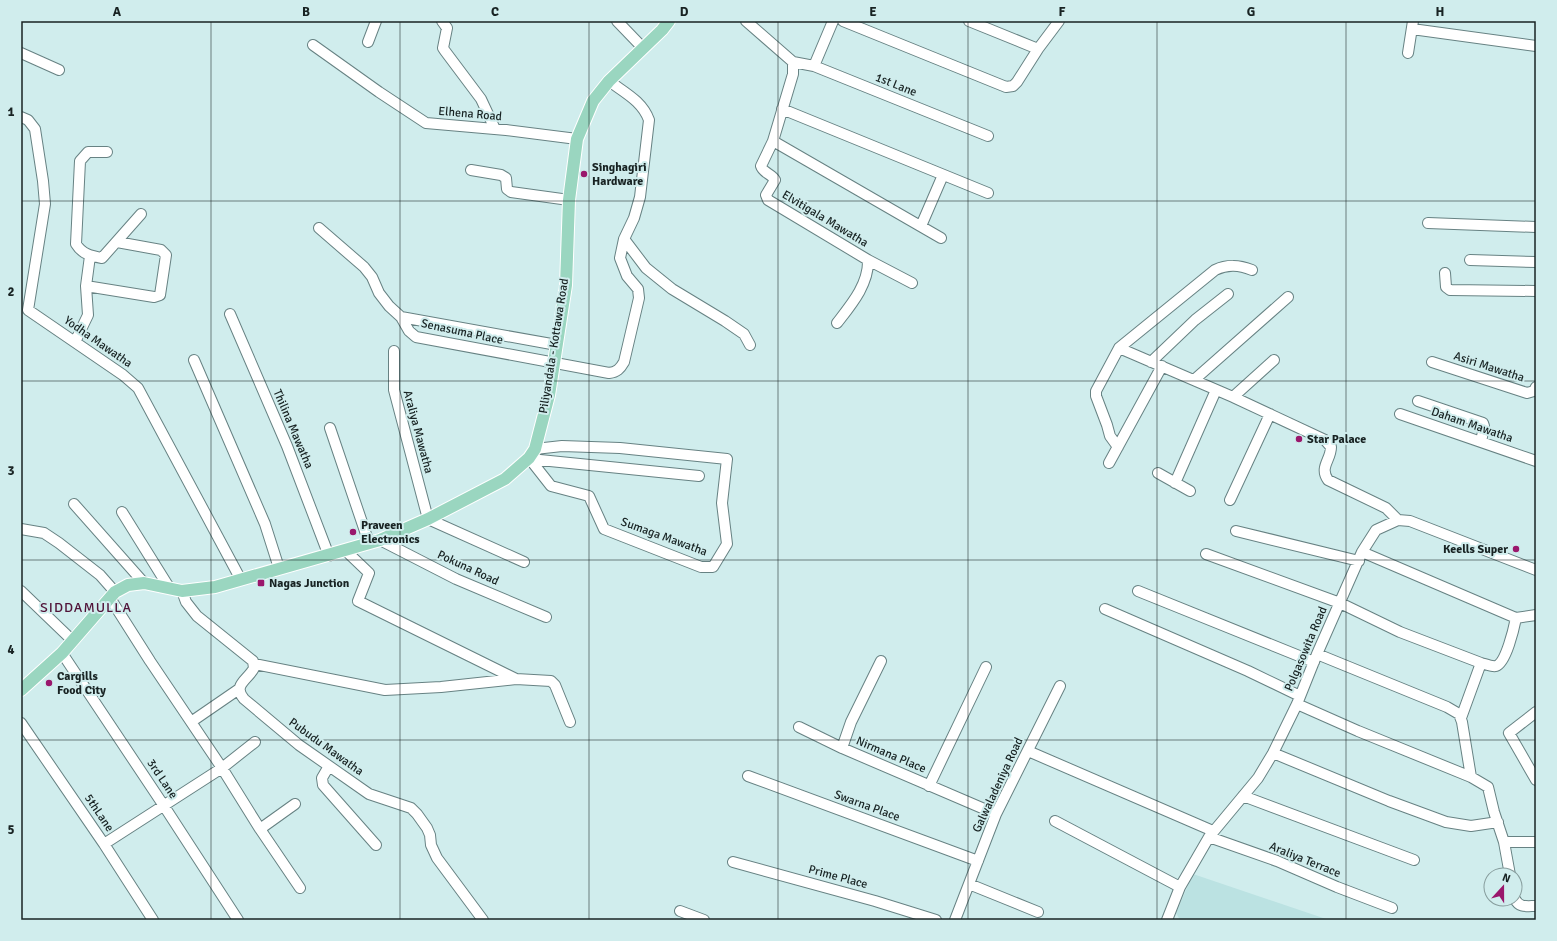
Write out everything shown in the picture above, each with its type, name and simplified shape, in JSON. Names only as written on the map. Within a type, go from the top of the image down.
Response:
[{"type":"main road","name":"Piliyandala - Kottawa Road","points":[[531,455],[549,395],[566,286],[569,200],[577,139],[593,101],[609,81],[662,30],[669,21]]},
{"type":"main road","points":[[21,690],[62,653],[113,595],[128,585],[144,583],[182,591],[215,587],[375,542],[428,519],[505,479],[531,455]]},
{"type":"street","points":[[368,42],[376,21]]},
{"type":"street","points":[[442,21],[447,28],[444,42],[445,51],[481,99],[495,129]]},
{"type":"street","points":[[617,21],[643,48]]},
{"type":"street","points":[[746,21],[793,62]]},
{"type":"street","points":[[814,66],[833,21]]},
{"type":"street","points":[[844,21],[1006,87],[1013,86],[1017,82],[1038,49],[1059,21]]},
{"type":"street","points":[[969,21],[1038,49]]},
{"type":"street","points":[[1408,53],[1412,25],[1536,46]]},
{"type":"street","name":"Elhena Road","points":[[313,45],[426,123],[495,129],[577,139]]},
{"type":"street","points":[[21,53],[59,70]]},
{"type":"street","name":"1st Lane","points":[[793,62],[814,66],[988,136]]},
{"type":"street","name":"Elvitigala Mawatha","points":[[793,62],[793,74],[773,141],[761,166],[762,169],[775,180],[766,195],[768,200],[868,260],[912,283]]},
{"type":"street","name":"Senasuma Place","points":[[319,228],[364,267],[372,277],[389,306],[401,317],[412,334],[423,339],[609,373],[619,370],[624,362],[639,294],[638,289],[627,276],[620,258],[624,239],[634,218],[640,196],[649,120],[641,104],[609,81]]},
{"type":"street","points":[[782,109],[943,176],[988,193]]},
{"type":"street","name":"Yodha Mawatha","points":[[21,117],[28,120],[35,129],[45,204],[24,308],[123,375],[138,388],[241,580]]},
{"type":"street","points":[[773,141],[941,238]]},
{"type":"street","points":[[107,152],[88,152],[80,161],[76,244],[79,249],[90,256],[102,258],[141,214]]},
{"type":"street","points":[[471,170],[501,175],[506,178],[507,189],[511,192],[569,200]]},
{"type":"street","points":[[921,226],[943,176]]},
{"type":"street","points":[[1428,222],[1536,227]]},
{"type":"street","points":[[624,239],[646,268],[672,289],[744,334],[750,345]]},
{"type":"street","points":[[86,286],[154,297],[160,294],[166,254],[161,250],[117,242]]},
{"type":"street","points":[[75,342],[88,315],[86,286],[90,256]]},
{"type":"street","points":[[837,323],[862,288],[868,266],[868,260]]},
{"type":"street","points":[[1470,260],[1536,262]]},
{"type":"street","points":[[1118,447],[1110,436],[1096,396],[1096,391],[1119,348],[1220,267],[1233,265],[1242,266],[1252,270]]},
{"type":"street","points":[[1444,273],[1446,287],[1450,290],[1536,291]]},
{"type":"street","points":[[1151,362],[1195,320],[1228,294]]},
{"type":"street","points":[[1194,380],[1288,297]]},
{"type":"street","name":"Thilina Mawatha","points":[[230,314],[287,446],[329,556]]},
{"type":"street","points":[[401,317],[557,345]]},
{"type":"street","points":[[1119,348],[1233,397],[1325,440],[1331,446],[1331,452],[1324,470],[1324,475],[1328,480],[1386,508],[1398,520],[1410,521],[1536,570]]},
{"type":"street","name":"Araliya Mawatha","points":[[394,350],[394,390],[428,519]]},
{"type":"street","points":[[194,360],[265,524],[279,568]]},
{"type":"street","points":[[1233,397],[1274,360]]},
{"type":"street","name":"Asiri Mawatha","points":[[1432,362],[1527,392],[1534,391],[1536,386]]},
{"type":"street","points":[[1109,463],[1162,366]]},
{"type":"street","points":[[1175,483],[1216,390]]},
{"type":"street","points":[[1418,401],[1483,423],[1484,426],[1480,442]]},
{"type":"street","points":[[1230,500],[1270,414]]},
{"type":"street","name":"Daham Mawatha","points":[[1400,414],[1536,461]]},
{"type":"street","points":[[330,428],[375,542]]},
{"type":"street","name":"Sumaga Mawatha","points":[[562,446],[620,448],[727,459],[722,503],[727,544],[713,567],[701,567],[604,529],[589,496],[551,486],[531,455],[562,446]]},
{"type":"street","points":[[531,455],[699,476]]},
{"type":"street","points":[[1158,473],[1190,491]]},
{"type":"street","points":[[74,504],[144,583]]},
{"type":"street","points":[[122,512],[170,589]]},
{"type":"street","points":[[428,519],[524,562]]},
{"type":"street","name":"Polgasowita Road","points":[[1167,920],[1180,887],[1211,834],[1258,778],[1273,753],[1299,700],[1360,557],[1376,530],[1398,520]]},
{"type":"street","points":[[21,528],[44,534],[59,543],[100,575],[191,722],[300,888]]},
{"type":"street","points":[[1236,531],[1360,557],[1516,618],[1536,615]]},
{"type":"street","name":"Pokuna Road","points":[[375,542],[456,579],[546,617]]},
{"type":"street","points":[[345,550],[369,573],[358,601],[516,679]]},
{"type":"street","points":[[1206,554],[1340,603],[1400,632],[1494,667],[1500,664],[1506,653],[1516,618]]},
{"type":"street","points":[[182,591],[186,602],[197,616],[250,658],[254,664],[385,690],[441,687],[516,679],[551,681],[555,685],[570,722]]},
{"type":"street","points":[[1138,591],[1447,707],[1459,714],[1462,722],[1471,777]]},
{"type":"street","points":[[21,592],[73,640]]},
{"type":"street","points":[[1105,609],[1248,672],[1358,731],[1471,777],[1488,787],[1504,842],[1509,867]]},
{"type":"street","name":"3rd Lane","points":[[62,653],[238,920]]},
{"type":"street","name":"Nirmana Place","points":[[881,661],[851,722],[842,748],[996,814]]},
{"type":"street","points":[[1460,718],[1481,663]]},
{"type":"street","points":[[191,722],[239,689],[244,680],[252,671],[254,664]]},
{"type":"street","points":[[929,786],[986,667]]},
{"type":"street","name":"Galwaladeniya Road","points":[[955,920],[996,814],[1060,686]]},
{"type":"street","name":"Pubudu Mawatha","points":[[239,689],[241,696],[248,703],[299,745],[369,794],[386,801],[411,808],[427,828],[430,835],[431,845],[437,858],[483,920]]},
{"type":"street","points":[[1536,712],[1509,733],[1536,780]]},
{"type":"street","name":"5thLane","points":[[21,723],[104,844],[153,920]]},
{"type":"street","points":[[799,727],[842,748]]},
{"type":"street","points":[[104,844],[222,768],[255,742]]},
{"type":"street","name":"Araliya Terrace","points":[[1028,750],[1211,834],[1337,887],[1392,908]]},
{"type":"street","points":[[1273,753],[1389,801],[1446,822],[1471,826],[1498,822]]},
{"type":"street","points":[[329,766],[322,778],[324,785],[376,845]]},
{"type":"street","name":"Swarna Place","points":[[748,776],[978,861]]},
{"type":"street","points":[[1243,796],[1414,860]]},
{"type":"street","points":[[260,829],[295,804]]},
{"type":"street","points":[[1056,821],[1180,887]]},
{"type":"street","points":[[1504,842],[1536,842]]},
{"type":"street","name":"Prime Place","points":[[733,862],[875,901],[936,920]]},
{"type":"street","points":[[969,884],[1038,912]]},
{"type":"street","points":[[1523,906],[1536,906]]},
{"type":"street","points":[[1171,910],[1174,920]]},
{"type":"street","points":[[680,911],[704,920]]},
{"type":"shaded area","points":[[1193,874],[1329,920],[1180,920],[1176,913]]},
{"type":"place","name":"Singhagiri Hardware","points":[[584,174]]},
{"type":"place","name":"Star Palace","points":[[1299,439]]},
{"type":"place","name":"Praveen Electronics","points":[[353,532]]},
{"type":"place","name":"Keells Super","points":[[1516,549]]},
{"type":"place","name":"Nagas Junction","points":[[261,583]]},
{"type":"place","name":"Cargills Food City","points":[[49,683]]},
{"type":"district","name":"SIDDAMULLA","points":[[86,607]]}]
